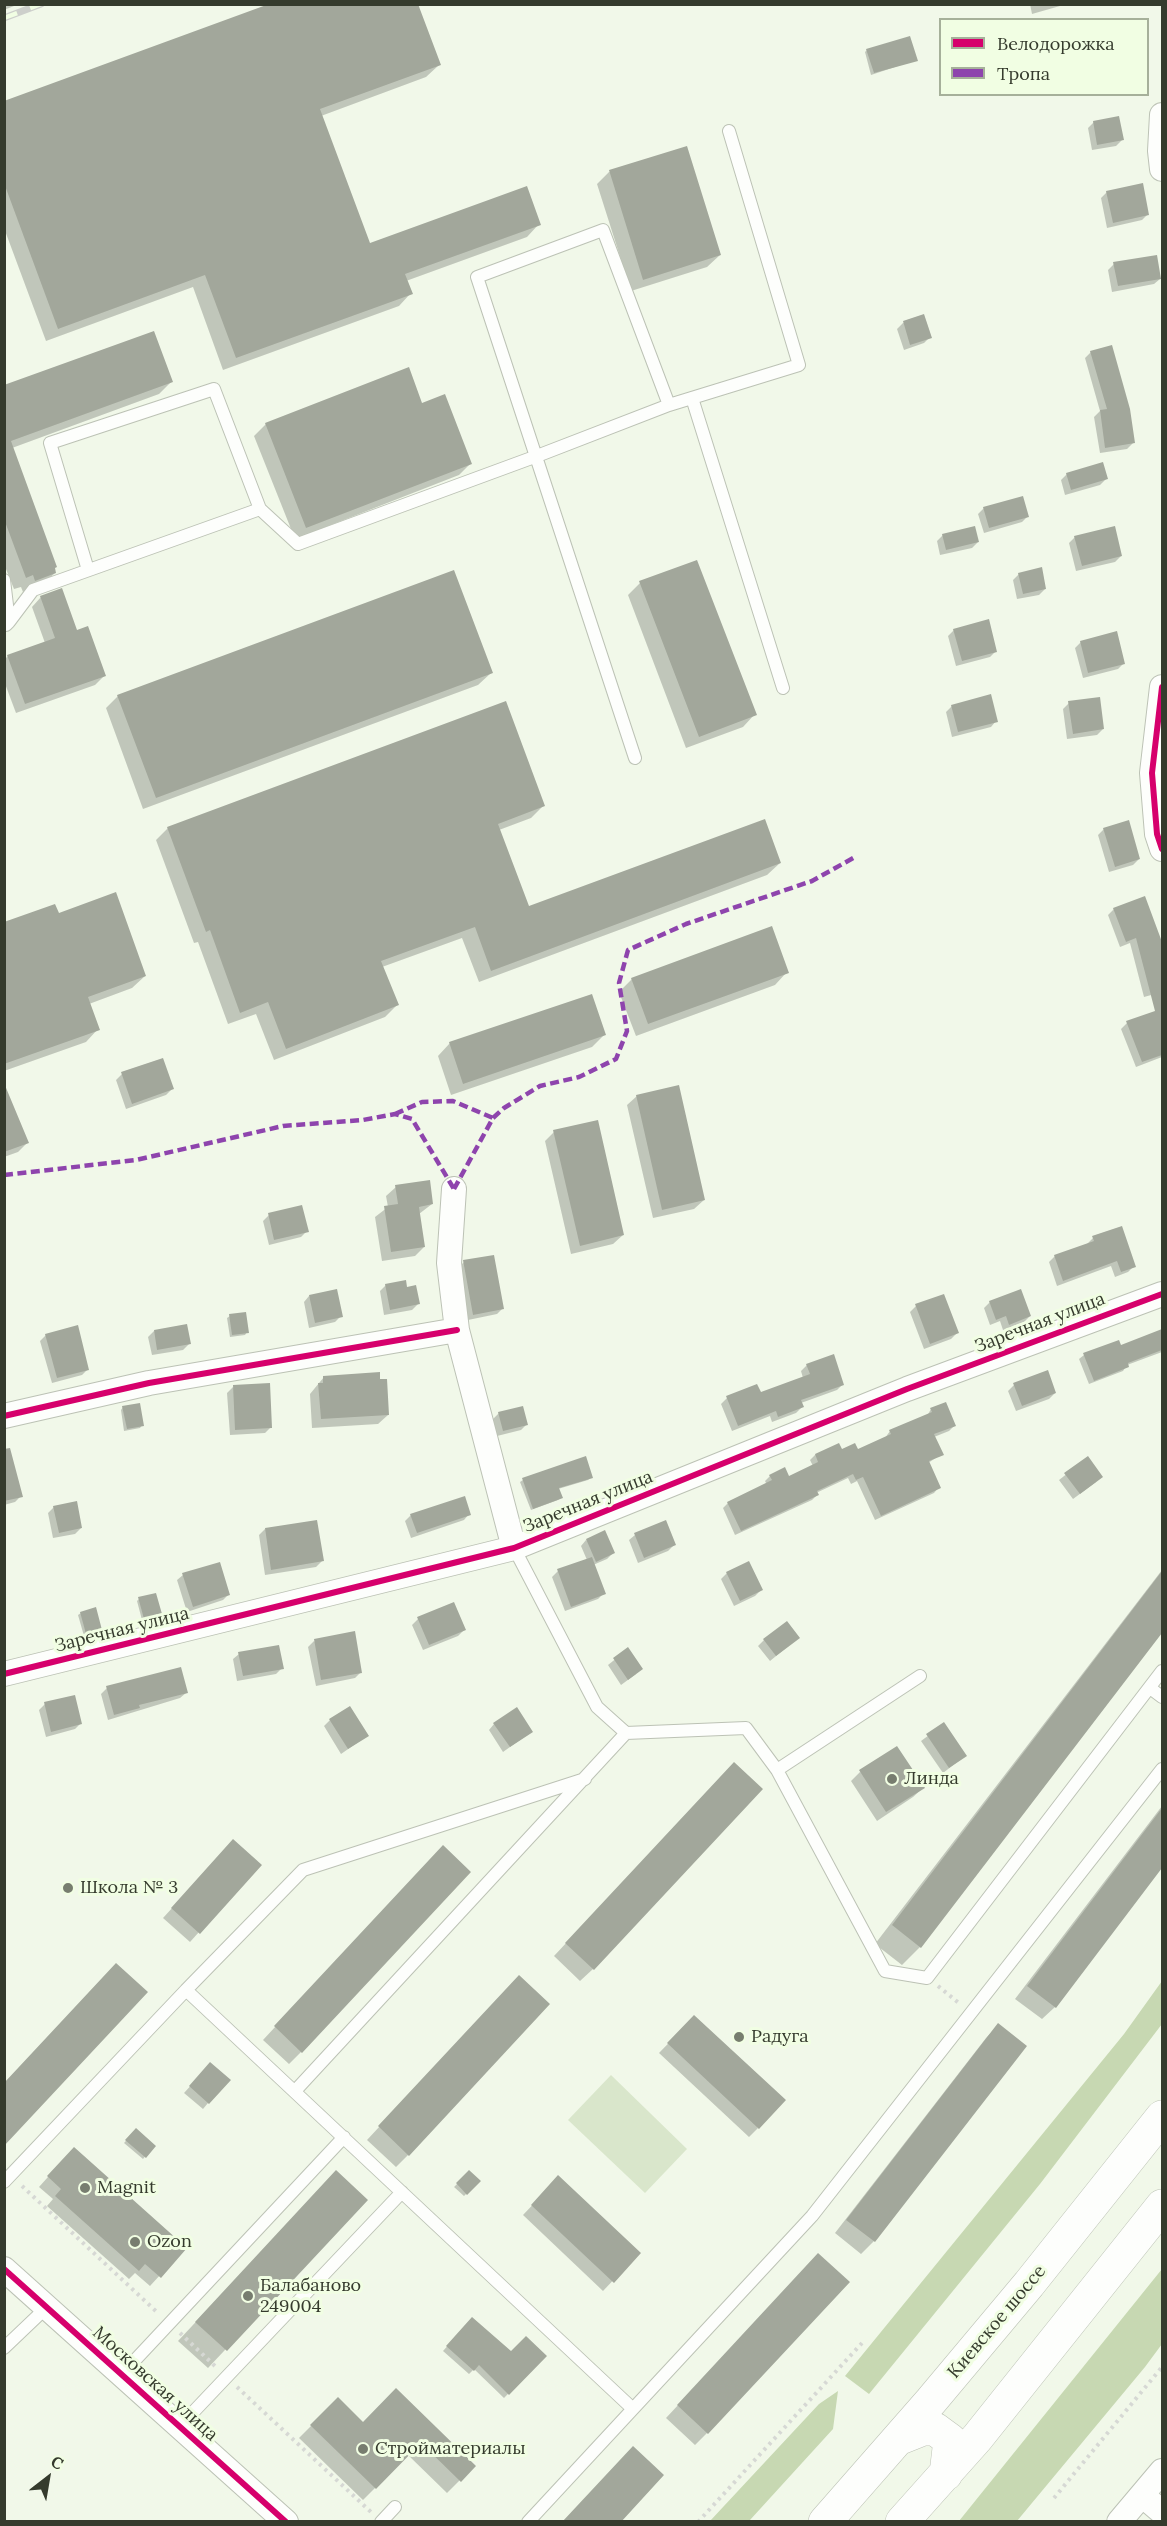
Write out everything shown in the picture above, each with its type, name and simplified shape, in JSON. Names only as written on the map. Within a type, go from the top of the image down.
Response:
[{"type":"highway","name":"Киевское шоссе","points":[[825,2522],[1029,2284],[1162,2117]]},
{"type":"highway","points":[[902,2522],[977,2438],[1162,2206]]},
{"type":"highway","points":[[898,2439],[923,2429],[935,2429],[950,2440],[945,2474]]},
{"type":"street","points":[[1162,115],[1160,151],[1162,169]]},
{"type":"street","points":[[1162,687],[1152,773],[1157,834],[1162,849]]},
{"type":"street","name":"Заречная улица","points":[[454,1189],[449,1263],[457,1330],[514,1548]]},
{"type":"street","name":"Заречная улица","points":[[4,1674],[514,1548],[908,1389],[1162,1293]]},
{"type":"street","points":[[4,1416],[149,1383],[457,1330]]},
{"type":"street","name":"Московская улица","points":[[4,2269],[286,2522]]},
{"type":"street","points":[[1119,2522],[1162,2471]]},
{"type":"street","points":[[1142,2495],[1162,2512]]},
{"type":"lane","points":[[88,570],[50,443],[214,389],[260,509],[298,544],[669,405],[799,365],[729,131]]},
{"type":"lane","points":[[635,758],[477,277],[603,230],[669,405]]},
{"type":"lane","points":[[692,398],[783,688]]},
{"type":"lane","points":[[7,624],[33,590],[260,509]]},
{"type":"lane","points":[[4,580],[7,624]]},
{"type":"lane","points":[[514,1548],[597,1707],[626,1733],[746,1728],[777,1770],[885,1971],[927,1978],[1162,1671]]},
{"type":"lane","points":[[777,1770],[920,1676]]},
{"type":"lane","points":[[1150,1688],[1162,1697]]},
{"type":"lane","points":[[295,2091],[586,1779],[626,1733]]},
{"type":"lane","points":[[528,2522],[812,2217],[1162,1769]]},
{"type":"lane","points":[[8,2179],[303,1870],[586,1779]]},
{"type":"lane","points":[[186,1990],[633,2409]]},
{"type":"lane","points":[[122,2374],[344,2137]]},
{"type":"lane","points":[[180,2426],[402,2192]]},
{"type":"lane","points":[[4,2348],[47,2307]]},
{"type":"lane","points":[[377,2518],[395,2507]]},
{"type":"path","points":[[927,1978],[972,2013]]},
{"type":"path","points":[[8,2179],[169,2324],[377,2518]]},
{"type":"path","points":[[698,2522],[862,2343]]},
{"type":"path","points":[[1054,2498],[1162,2367]]},
{"type":"green space","points":[[1162,1981],[1162,2024],[1040,2184],[869,2394],[845,2376],[1124,2034]]},
{"type":"green space","points":[[611,2075],[687,2149],[645,2193],[568,2120]]},
{"type":"green space","points":[[1162,2269],[1162,2344],[1145,2367],[1017,2521],[959,2521]]},
{"type":"green space","points":[[838,2391],[833,2429],[750,2520],[710,2521],[819,2404]]},
{"type":"building","points":[[269,4],[418,4],[441,65],[320,109],[370,243],[527,186],[541,225],[405,274],[413,294],[236,358],[205,275],[58,329],[4,183],[4,101]]},
{"type":"building","points":[[910,36],[918,61],[874,73],[866,49]]},
{"type":"building","points":[[1119,116],[1124,140],[1097,145],[1093,121]]},
{"type":"building","points":[[687,146],[721,255],[643,280],[609,170]]},
{"type":"building","points":[[1143,183],[1149,215],[1113,223],[1106,191]]},
{"type":"building","points":[[1157,255],[1161,279],[1118,286],[1113,262]]},
{"type":"building","points":[[924,314],[932,338],[910,345],[903,321]]},
{"type":"building","points":[[154,331],[173,382],[11,441],[57,567],[55,568],[56,573],[35,581],[33,575],[26,578],[4,519],[4,385]]},
{"type":"building","points":[[1112,345],[1130,409],[1135,443],[1105,448],[1100,410],[1107,409],[1090,351]]},
{"type":"building","points":[[409,367],[422,403],[445,394],[472,464],[306,528],[265,423]]},
{"type":"building","points":[[1103,462],[1108,479],[1071,490],[1066,473]]},
{"type":"building","points":[[1023,496],[1029,517],[989,528],[983,507]]},
{"type":"building","points":[[975,526],[979,542],[946,550],[942,534]]},
{"type":"building","points":[[1115,526],[1122,556],[1082,566],[1074,536]]},
{"type":"building","points":[[697,560],[757,715],[699,737],[639,581]]},
{"type":"building","points":[[1042,567],[1046,589],[1023,594],[1018,573]]},
{"type":"building","points":[[454,570],[493,673],[156,798],[117,695]]},
{"type":"building","points":[[62,588],[77,630],[88,626],[106,676],[25,704],[7,655],[55,638],[40,596]]},
{"type":"building","points":[[989,619],[997,652],[962,661],[953,629]]},
{"type":"building","points":[[1117,631],[1125,664],[1088,673],[1080,641]]},
{"type":"building","points":[[991,694],[998,722],[958,732],[951,705]]},
{"type":"building","points":[[1100,697],[1104,729],[1073,734],[1068,701]]},
{"type":"building","points":[[506,701],[545,806],[498,824],[529,906],[765,819],[781,863],[491,971],[475,927],[381,961],[399,1005],[286,1049],[268,1002],[240,1013],[210,930],[206,932],[167,827]]},
{"type":"building","points":[[1129,820],[1140,859],[1115,867],[1103,828]]},
{"type":"building","points":[[116,892],[146,976],[88,997],[100,1030],[4,1064],[4,922],[55,904],[59,913]]},
{"type":"building","points":[[1145,896],[1162,942],[1162,1055],[1142,1062],[1126,1021],[1155,1011],[1136,938],[1126,942],[1113,908]]},
{"type":"building","points":[[772,926],[789,973],[648,1024],[631,978]]},
{"type":"building","points":[[592,994],[606,1035],[463,1084],[449,1042]]},
{"type":"building","points":[[163,1058],[174,1089],[132,1104],[121,1072]]},
{"type":"building","points":[[4,1083],[29,1143],[4,1152]]},
{"type":"building","points":[[679,1085],[705,1200],[662,1210],[636,1095]]},
{"type":"building","points":[[598,1120],[624,1235],[580,1246],[553,1130]]},
{"type":"building","points":[[430,1180],[433,1204],[419,1207],[425,1247],[391,1252],[384,1206],[398,1204],[395,1185]]},
{"type":"building","points":[[302,1205],[309,1232],[274,1240],[268,1213]]},
{"type":"building","points":[[1122,1226],[1136,1267],[1121,1272],[1117,1261],[1063,1281],[1054,1255],[1094,1241],[1092,1236]]},
{"type":"building","points":[[494,1255],[504,1309],[473,1315],[463,1260]]},
{"type":"building","points":[[406,1280],[407,1287],[416,1285],[420,1304],[390,1310],[385,1284]]},
{"type":"building","points":[[337,1289],[343,1317],[315,1323],[309,1295]]},
{"type":"building","points":[[1021,1289],[1031,1316],[1009,1325],[1006,1316],[996,1320],[989,1301]]},
{"type":"building","points":[[944,1294],[959,1333],[930,1344],[915,1304]]},
{"type":"building","points":[[246,1312],[249,1333],[232,1335],[229,1314]]},
{"type":"building","points":[[187,1324],[191,1344],[157,1350],[154,1330]]},
{"type":"building","points":[[78,1325],[89,1370],[57,1378],[45,1334]]},
{"type":"building","points":[[1162,1329],[1162,1350],[1128,1363],[1129,1367],[1094,1381],[1083,1353],[1119,1340],[1121,1345]]},
{"type":"building","points":[[834,1354],[844,1385],[801,1400],[804,1407],[778,1417],[776,1411],[738,1426],[726,1396],[757,1384],[761,1392],[810,1374],[806,1364]]},
{"type":"building","points":[[1048,1370],[1056,1393],[1022,1406],[1013,1383]]},
{"type":"building","points":[[380,1372],[380,1379],[387,1379],[389,1415],[321,1419],[318,1383],[323,1383],[323,1376]]},
{"type":"building","points":[[270,1383],[272,1428],[235,1430],[233,1385]]},
{"type":"building","points":[[946,1402],[956,1426],[934,1434],[944,1455],[929,1461],[941,1488],[881,1516],[863,1477],[856,1480],[853,1474],[817,1491],[819,1495],[741,1531],[727,1502],[772,1480],[769,1475],[785,1467],[789,1476],[818,1462],[815,1454],[839,1443],[842,1449],[855,1443],[858,1449],[891,1434],[889,1430],[932,1412],[930,1408]]},
{"type":"building","points":[[140,1403],[144,1426],[127,1429],[122,1406]]},
{"type":"building","points":[[523,1406],[528,1425],[503,1431],[498,1412]]},
{"type":"building","points":[[10,1448],[23,1497],[4,1501],[4,1449]]},
{"type":"building","points":[[586,1456],[593,1478],[559,1488],[563,1498],[533,1509],[522,1478]]},
{"type":"building","points":[[1088,1456],[1103,1477],[1080,1494],[1064,1473]]},
{"type":"building","points":[[465,1496],[471,1515],[417,1533],[410,1514]]},
{"type":"building","points":[[77,1501],[82,1528],[59,1533],[53,1506]]},
{"type":"building","points":[[317,1520],[324,1561],[271,1570],[265,1528]]},
{"type":"building","points":[[666,1520],[676,1545],[644,1558],[634,1533]]},
{"type":"building","points":[[605,1530],[615,1553],[596,1562],[586,1539]]},
{"type":"building","points":[[592,1557],[606,1594],[571,1607],[557,1569]]},
{"type":"building","points":[[749,1561],[763,1590],[740,1601],[726,1572]]},
{"type":"building","points":[[220,1562],[230,1595],[193,1607],[182,1573]]},
{"type":"building","points":[[1162,1571],[1162,1633],[921,1948],[892,1925]]},
{"type":"building","points":[[156,1593],[162,1614],[144,1619],[138,1597]]},
{"type":"building","points":[[454,1602],[466,1630],[429,1645],[417,1617]]},
{"type":"building","points":[[96,1607],[102,1630],[86,1634],[80,1612]]},
{"type":"building","points":[[787,1621],[800,1638],[776,1656],[763,1639]]},
{"type":"building","points":[[355,1631],[362,1673],[321,1680],[314,1639]]},
{"type":"building","points":[[279,1645],[284,1669],[243,1676],[238,1652]]},
{"type":"building","points":[[628,1647],[643,1669],[628,1680],[613,1658]]},
{"type":"building","points":[[181,1667],[188,1693],[139,1705],[140,1708],[114,1715],[106,1686]]},
{"type":"building","points":[[75,1695],[82,1724],[51,1732],[44,1702]]},
{"type":"building","points":[[350,1706],[369,1736],[348,1749],[329,1719]]},
{"type":"building","points":[[517,1707],[533,1732],[510,1747],[493,1723]]},
{"type":"building","points":[[944,1722],[967,1756],[949,1768],[926,1734]]},
{"type":"building","name":"Линда","points":[[897,1746],[925,1788],[886,1812],[859,1770]]},
{"type":"building","points":[[734,1762],[763,1789],[594,1970],[565,1943]]},
{"type":"building","points":[[1162,1808],[1162,1868],[1056,2008],[1027,1986]]},
{"type":"building","points":[[233,1839],[262,1865],[200,1934],[171,1908]]},
{"type":"building","points":[[443,1845],[471,1872],[302,2053],[274,2026]]},
{"type":"building","points":[[116,1963],[148,1992],[4,2146],[4,2083]]},
{"type":"building","points":[[519,1975],[550,2004],[409,2156],[378,2126]]},
{"type":"building","points":[[694,2015],[786,2100],[759,2129],[667,2043]]},
{"type":"building","points":[[998,2023],[1027,2046],[875,2242],[846,2220]]},
{"type":"building","points":[[210,2062],[231,2080],[209,2104],[189,2086]]},
{"type":"building","points":[[136,2128],[156,2146],[146,2158],[125,2140]]},
{"type":"building","points":[[74,2147],[187,2248],[161,2278],[145,2264],[139,2271],[55,2196],[61,2189],[47,2176]]},
{"type":"building","points":[[336,2170],[368,2200],[227,2351],[195,2322]]},
{"type":"building","points":[[469,2170],[481,2181],[467,2195],[456,2183]]},
{"type":"building","points":[[558,2175],[641,2253],[614,2283],[531,2205]]},
{"type":"building","points":[[818,2253],[850,2282],[708,2434],[677,2405]]},
{"type":"building","points":[[472,2317],[511,2351],[526,2336],[547,2356],[509,2395],[479,2365],[474,2371],[446,2346]]},
{"type":"building","name":"Стройматериалы","points":[[396,2388],[476,2466],[461,2482],[421,2443],[376,2489],[310,2425],[338,2397],[363,2422]]},
{"type":"building","points":[[633,2446],[664,2475],[621,2522],[562,2522]]},
{"type":"railway","points":[[4,18],[41,4]]},
{"type":"marked path","points":[[454,1189],[493,1118],[504,1108],[540,1086],[579,1077],[616,1059],[627,1031],[619,983],[628,950],[686,924],[812,881],[855,857]]},
{"type":"marked path","points":[[395,1114],[422,1102],[453,1101],[493,1118]]},
{"type":"marked path","points":[[4,1175],[136,1160],[283,1126],[363,1120],[395,1114],[412,1119],[454,1189]]},
{"type":"cycle path","points":[[1162,687],[1152,773],[1157,834],[1162,849]]},
{"type":"cycle path","points":[[4,1674],[514,1548],[907,1389],[1162,1294]]},
{"type":"cycle path","points":[[4,1416],[149,1383],[457,1330]]},
{"type":"cycle path","points":[[4,2269],[286,2522]]},
{"type":"place","name":"Линда","points":[[892,1779]]},
{"type":"place","name":"Школа № 3","points":[[68,1888]]},
{"type":"place","name":"Радуга","points":[[739,2037]]},
{"type":"place","name":"Magnit","points":[[85,2188]]},
{"type":"place","name":"Ozon","points":[[135,2242]]},
{"type":"place","name":"Балабаново 249004","points":[[248,2296]]},
{"type":"place","name":"Стройматериалы","points":[[363,2449]]}]
